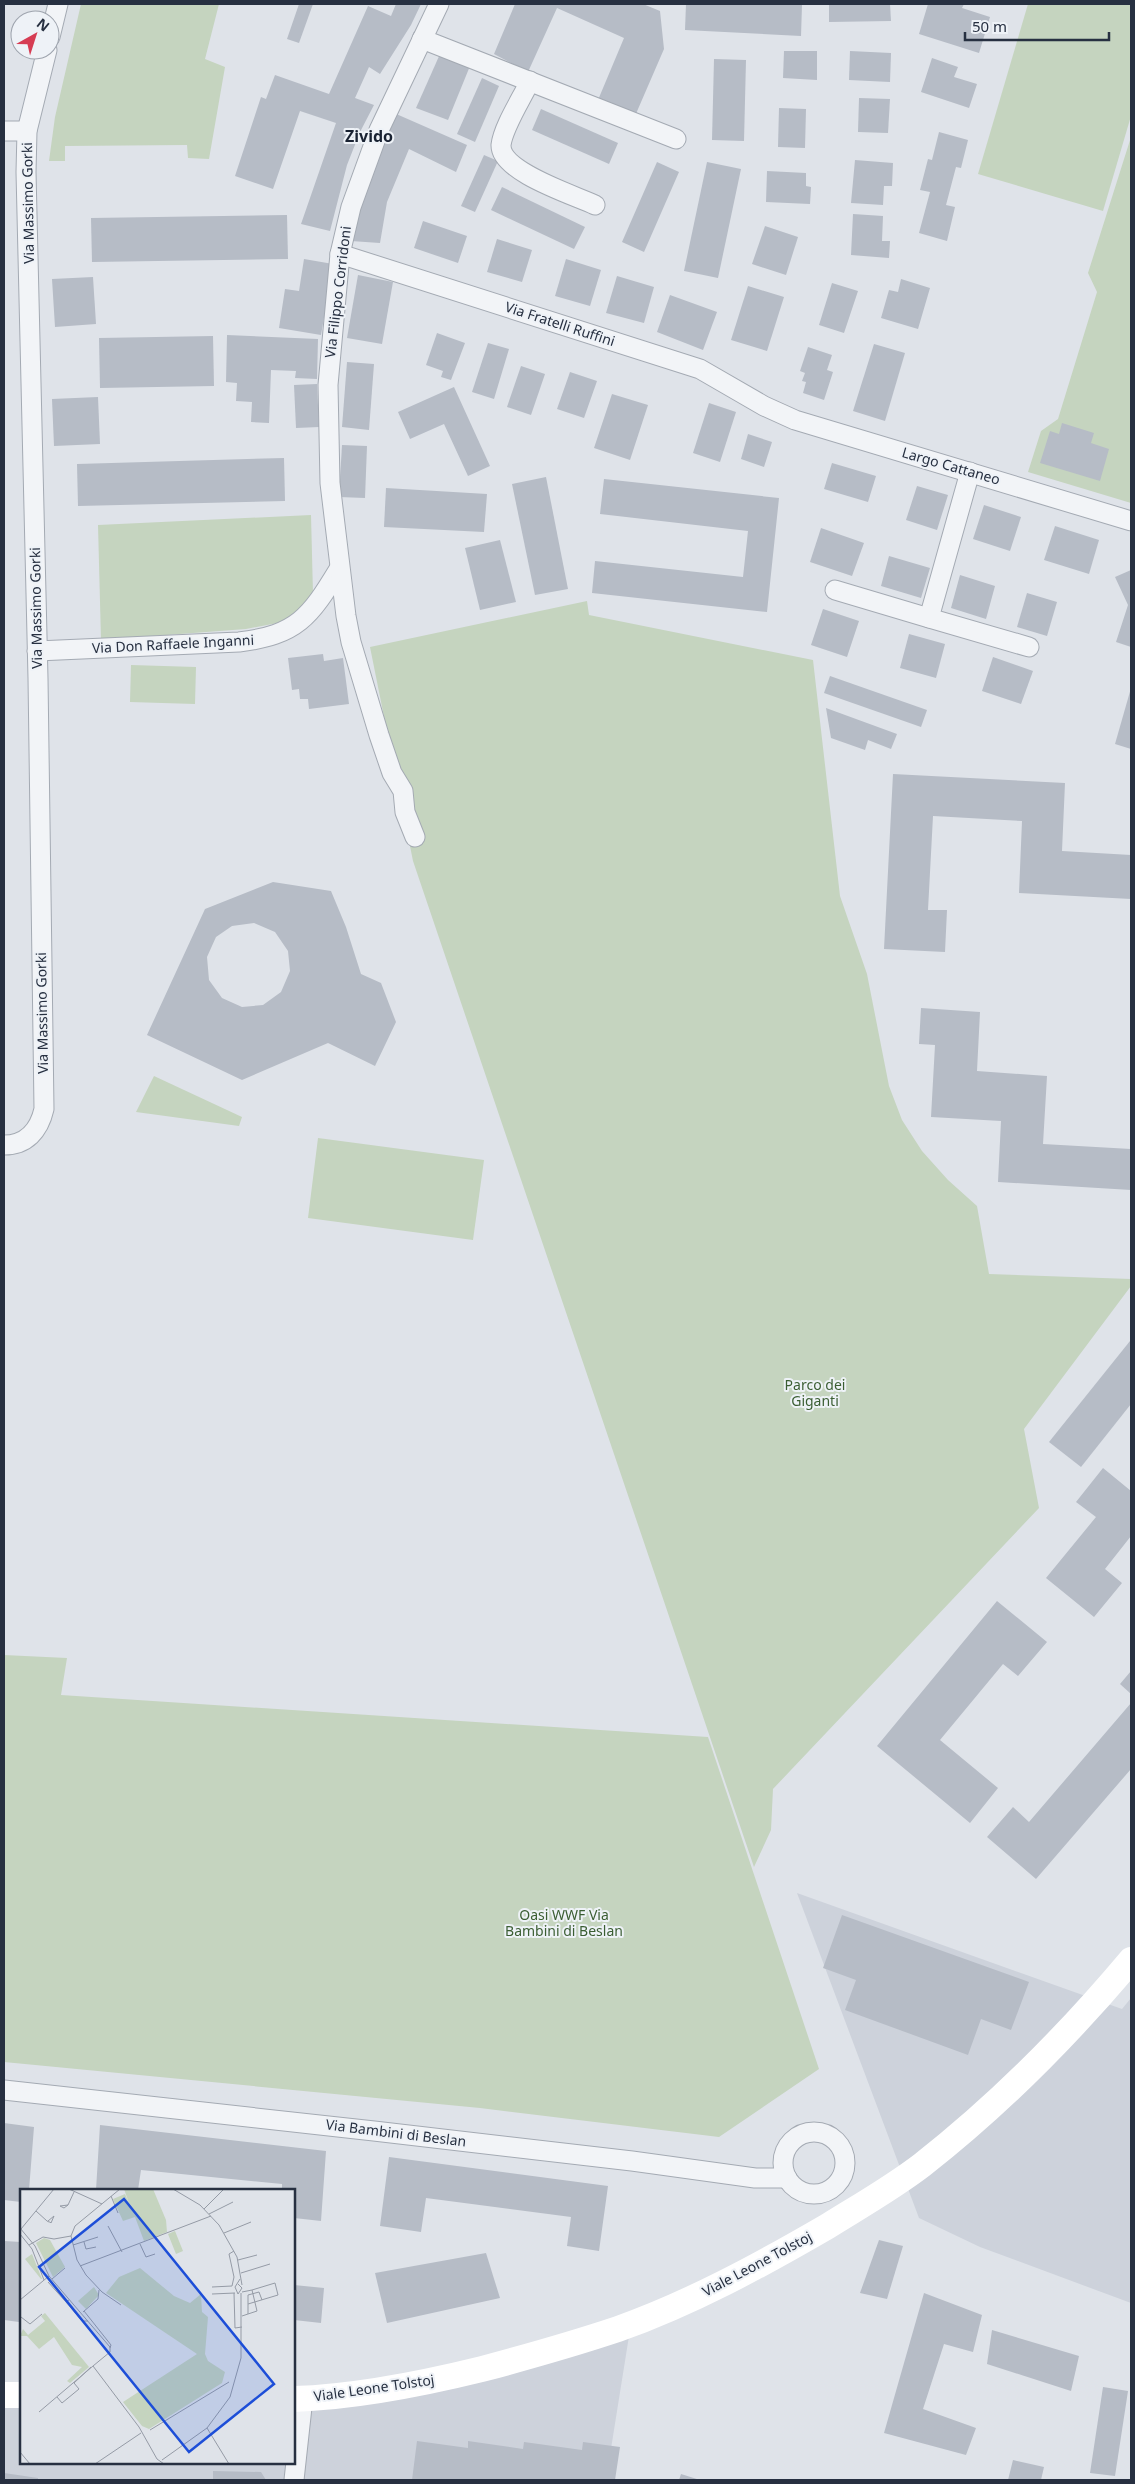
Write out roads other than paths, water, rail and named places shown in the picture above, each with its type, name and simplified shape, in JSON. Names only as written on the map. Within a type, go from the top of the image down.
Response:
[{"type":"street","name":"Via Filippo Corridoni","points":[[415,837],[405,812],[403,791],[392,773],[351,642],[339,569],[330,483],[327,408],[330,342],[340,254],[351,207],[364,168],[439,4]]},
{"type":"street","points":[[422,38],[676,139]]},
{"type":"street","name":"Via Massimo Gorki","points":[[4,1146],[25,1141],[37,1127],[44,1109],[27,131],[45,60]]},
{"type":"street","points":[[530,81],[502,139],[503,155],[510,164],[523,173],[595,205]]},
{"type":"street","points":[[4,131],[27,131]]},
{"type":"street","name":"Via Fratelli Ruffini","points":[[340,254],[700,369],[772,410]]},
{"type":"street","name":"Largo Cattaneo","points":[[772,410],[795,420],[1131,521]]},
{"type":"street","points":[[929,618],[970,472]]},
{"type":"street","name":"Via Don Raffaele Inganni","points":[[37,651],[239,642],[272,636],[292,627],[307,615],[323,596],[339,569]]},
{"type":"street","points":[[835,590],[1029,647]]},
{"type":"street","name":"Viale Leone Tolstoj","points":[[299,2398],[415,2384],[543,2352],[620,2328],[657,2313],[777,2255],[880,2194],[946,2145],[1039,2063],[1079,2021],[1131,1960]]},
{"type":"street","name":"Via Bambini di Beslan","points":[[4,2090],[394,2133],[755,2178],[787,2178]]},
{"type":"street","points":[[4,2394],[20,2395]]},
{"type":"street","points":[[295,2464],[299,2398]]},
{"type":"street","points":[[294,2480],[295,2464]]},
{"type":"district","name":"Zivido","points":[[369,136]]},
{"type":"park label","name":"Parco dei Giganti","points":[[815,1394]]},
{"type":"park label","name":"Oasi WWF Via Bambini di Beslan","points":[[564,1924]]}]
